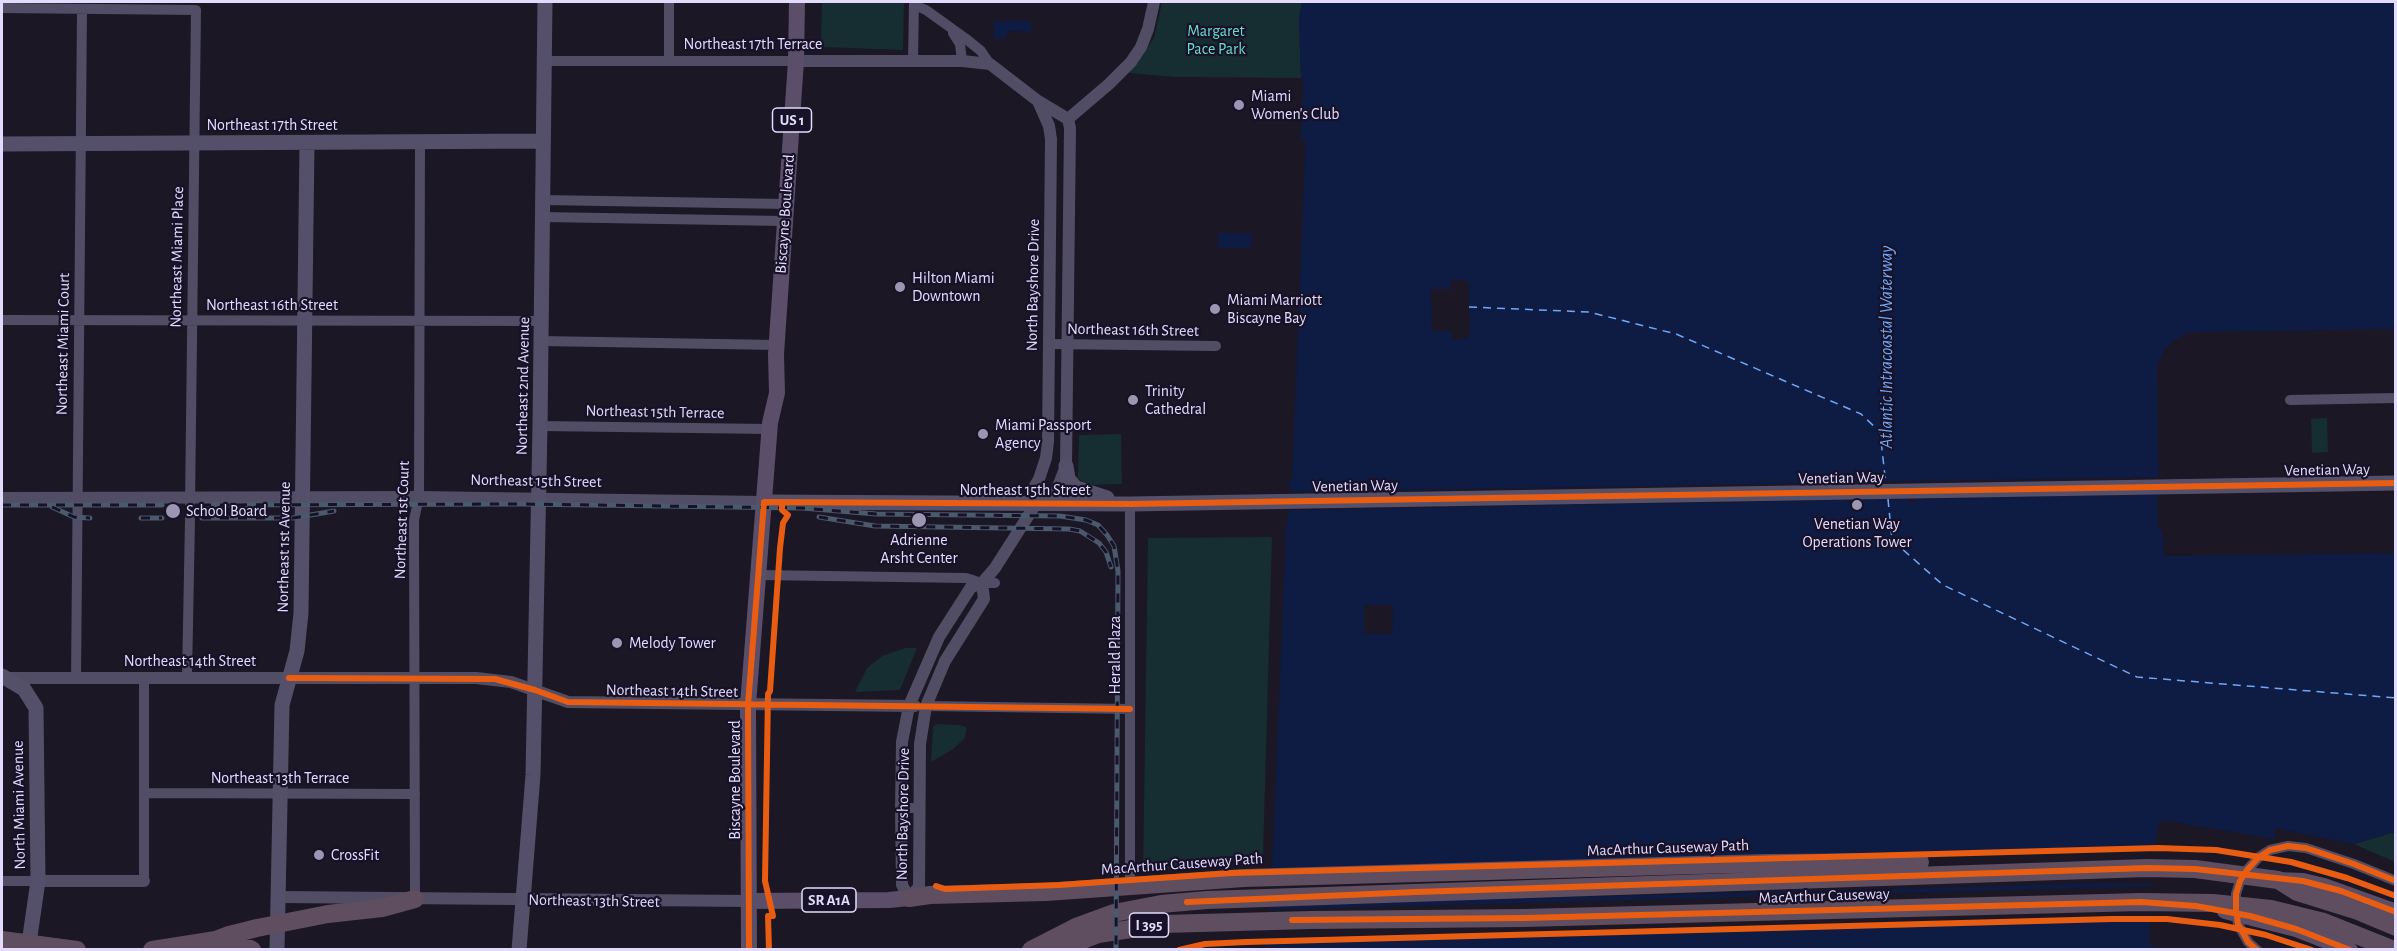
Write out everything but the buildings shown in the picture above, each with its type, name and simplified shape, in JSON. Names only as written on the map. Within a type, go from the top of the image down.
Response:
[{"type":"highway","points":[[909,898],[930,895],[1046,892],[1244,878],[1803,863],[1973,862],[2001,872]]},
{"type":"highway","name":"MacArthur Causeway","points":[[1031,950],[1065,932],[1104,916],[1132,909],[1187,902],[1245,898],[2001,872],[2186,868],[2278,880],[2297,892],[2324,893],[2396,927]]},
{"type":"highway","points":[[2324,893],[2396,912]]},
{"type":"highway","points":[[216,940],[229,934],[328,914],[382,908],[415,899]]},
{"type":"highway","name":"MacArthur Causeway","points":[[1104,933],[1152,924],[1246,921],[1524,918],[2104,902],[2242,905],[2309,925],[2354,932],[2394,950]]},
{"type":"highway","points":[[2309,925],[2350,950]]},
{"type":"highway","points":[[2,928],[33,941],[47,950]]},
{"type":"highway","points":[[1075,950],[1093,942],[1104,933]]},
{"type":"highway","name":"I 395","points":[[1057,950],[1084,938],[1104,933]]},
{"type":"highway","points":[[2,940],[28,947],[77,950]]},
{"type":"highway","points":[[152,950],[216,940],[235,942],[252,950]]},
{"type":"main road","name":"Northeast 2nd Avenue","points":[[519,950],[532,795],[535,690],[542,341],[545,2]]},
{"type":"main road","name":"Biscayne Boulevard","points":[[749,950],[748,705],[770,423],[777,393],[776,350],[796,61],[797,2]]},
{"type":"main road","name":"Northeast 17th Street","points":[[2,144],[543,141]]},
{"type":"main road","name":"Northeast 1st Avenue","points":[[277,950],[282,705],[297,651],[300,627],[307,143]]},
{"type":"main road","points":[[1066,466],[1068,479],[1076,488],[1130,504]]},
{"type":"main road","name":"Venetian Way","points":[[1286,501],[2396,483]]},
{"type":"main road","name":"Northeast 15th Street","points":[[764,502],[1130,504],[1286,501]]},
{"type":"main road","name":"North Miami Avenue","points":[[2,677],[24,689],[36,708],[38,881],[28,947]]},
{"type":"main road","name":"Northeast 13th Street","points":[[749,901],[909,898]]},
{"type":"street","points":[[669,2],[669,60]]},
{"type":"street","points":[[912,62],[914,3],[981,51],[990,64],[1038,101],[1068,119],[1131,62],[1141,47],[1148,29],[1154,2]]},
{"type":"street","points":[[2,8],[82,10]]},
{"type":"street","name":"Northeast Miami Place","points":[[82,10],[196,10],[190,501]]},
{"type":"street","name":"Northeast Miami Court","points":[[76,678],[82,10]]},
{"type":"street","points":[[951,30],[960,44],[962,62]]},
{"type":"street","name":"Northeast 17th Terrace","points":[[544,60],[990,64]]},
{"type":"street","name":"North Bayshore Drive","points":[[1037,502],[1032,491],[1046,458],[1051,205],[1051,139],[1049,126],[1038,101]]},
{"type":"street","name":"North Bayshore Drive","points":[[982,583],[984,599],[945,661],[926,706],[920,744],[919,887],[909,898],[902,885],[901,808],[902,742],[909,706],[939,637],[971,587],[982,583],[1013,543],[1037,502],[1056,492],[1066,466],[1070,128],[1068,119]]},
{"type":"street","points":[[1051,139],[1056,148],[1069,157]]},
{"type":"street","name":"Northeast 1st Court","points":[[415,899],[414,520],[419,497],[420,142]]},
{"type":"street","points":[[1050,192],[1055,182],[1069,173]]},
{"type":"street","points":[[542,200],[786,204]]},
{"type":"street","points":[[1051,205],[1057,212],[1058,233],[1061,240],[1068,245]]},
{"type":"street","points":[[542,217],[784,221]]},
{"type":"street","name":"Northeast 16th Street","points":[[2,320],[542,321]]},
{"type":"street","points":[[542,341],[776,350]]},
{"type":"street","name":"Northeast 16th Street","points":[[1049,344],[1216,346]]},
{"type":"street","points":[[2290,400],[2396,398]]},
{"type":"street","name":"Northeast 15th Terrace","points":[[540,426],[770,423]]},
{"type":"street","name":"Northeast 15th Street","points":[[2,498],[190,501],[419,497],[764,502]]},
{"type":"street","name":"Herald Plaza","points":[[1130,504],[1130,878]]},
{"type":"street","points":[[188,678],[190,519]]},
{"type":"street","points":[[758,575],[966,578],[982,583],[995,583]]},
{"type":"street","name":"Northeast 14th Street","points":[[2,677],[495,679],[568,702],[1130,709]]},
{"type":"street","points":[[2,881],[144,881],[144,677]]},
{"type":"street","name":"Northeast 13th Terrace","points":[[145,793],[415,794]]},
{"type":"street","points":[[901,808],[919,808]]},
{"type":"street","points":[[2257,950],[2248,942],[2238,924],[2235,910],[2236,894],[2247,870],[2259,857],[2270,850],[2288,846],[2306,848],[2396,881]]},
{"type":"street","name":"Northeast 13th Street","points":[[279,897],[749,901]]},
{"type":"green space","points":[[822,2],[904,2],[903,50],[821,47]]},
{"type":"green space","name":"Margaret Pace Park","points":[[1162,2],[1302,2],[1299,19],[1301,78],[1175,77],[1129,73],[1154,38]]},
{"type":"green space","points":[[2327,418],[2328,452],[2312,453],[2311,419]]},
{"type":"green space","points":[[1121,434],[1122,484],[1086,485],[1078,478],[1079,435]]},
{"type":"green space","points":[[1272,537],[1263,858],[1143,873],[1148,538]]},
{"type":"green space","points":[[905,648],[917,648],[900,690],[855,692],[867,668],[882,656]]},
{"type":"green space","points":[[936,724],[959,725],[966,727],[966,732],[965,738],[952,750],[931,762],[933,727]]},
{"type":"green space","points":[[2395,832],[2395,862],[2354,844]]},
{"type":"water","name":"Atlantic Intracoastal Waterway","points":[[1302,2],[2395,2],[2395,329],[2190,332],[2172,342],[2165,349],[2157,366],[2159,496],[2157,499],[2158,525],[2163,533],[2164,556],[2395,553],[2395,832],[2353,844],[2276,828],[2274,839],[2163,820],[2157,828],[2149,938],[2152,946],[2166,949],[1265,950],[1273,850],[1286,529],[1291,494],[1288,480],[1292,480],[1305,154],[1305,140],[1301,140],[1303,82],[1299,19]]},
{"type":"water","points":[[994,21],[1031,21],[1031,32],[1007,31],[1006,39],[994,39]]},
{"type":"water","points":[[1218,233],[1252,233],[1251,248],[1218,248]]},
{"type":"pier","points":[[1451,280],[1464,280],[1469,284],[1470,335],[1465,339],[1452,340],[1452,331],[1432,331],[1431,289],[1451,289]]},
{"type":"pier","points":[[2159,477],[2160,494],[1916,499],[1916,502],[1906,502],[1906,499],[1862,500],[1862,508],[1850,509],[1850,502],[1845,500],[1286,510],[1287,492]]},
{"type":"pier","points":[[1364,605],[1393,605],[1392,634],[1364,634]]},
{"type":"pier","points":[[2159,846],[2156,884],[2112,883],[1265,905],[1268,871]]},
{"type":"pier","points":[[2156,886],[2154,921],[2112,922],[2111,920],[1262,943],[1264,910]]},
{"type":"ferry route","points":[[1469,307],[1589,312],[1676,334],[1861,414],[1880,432],[1886,485]]},
{"type":"ferry route","points":[[1888,499],[1892,540],[1943,585],[2137,677],[2396,698]]},
{"type":"railway","points":[[202,505],[520,504],[802,508],[876,514],[1060,516],[1086,520],[1098,525],[1114,546],[1118,571],[1116,950]]},
{"type":"railway","points":[[2,505],[162,505]]},
{"type":"railway","points":[[52,507],[74,517],[90,518]]},
{"type":"railway","points":[[202,518],[293,518],[334,511]]},
{"type":"railway","points":[[819,517],[875,526],[1069,529],[1080,531],[1099,543],[1106,552],[1111,567]]},
{"type":"railway","points":[[141,518],[162,518]]},
{"type":"cycle path","points":[[749,950],[748,705],[764,502],[1130,504],[2396,483]]},
{"type":"cycle path","points":[[769,950],[768,916],[773,916],[765,881],[768,694],[780,548],[783,523],[788,515],[782,510],[782,502]]},
{"type":"cycle path","points":[[289,678],[495,679],[568,702],[1130,709]]},
{"type":"cycle path","points":[[2257,950],[2248,942],[2238,924],[2236,894],[2247,870],[2259,857],[2270,850],[2288,846],[2306,848],[2396,881]]},
{"type":"cycle path","name":"MacArthur Causeway Path","points":[[936,886],[945,889],[1059,885],[1232,873],[2158,848],[2216,850],[2291,862],[2347,878],[2396,896]]},
{"type":"cycle path","points":[[1187,902],[1416,892],[2147,868],[2195,869],[2303,881],[2341,891],[2396,912]]},
{"type":"cycle path","points":[[1292,920],[1524,918],[2141,902],[2196,906],[2250,916],[2296,929],[2350,950]]},
{"type":"cycle path","points":[[1179,950],[1205,944],[1246,942],[2112,919],[2167,919],[2220,925],[2266,935],[2312,950]]},
{"type":"place","name":"Miami Women's Club","points":[[1239,105]]},
{"type":"place","name":"Hilton Miami Downtown","points":[[900,287]]},
{"type":"place","name":"Miami Marriott Biscayne Bay","points":[[1215,309]]},
{"type":"place","name":"Trinity Cathedral","points":[[1133,400]]},
{"type":"place","name":"Miami Passport Agency","points":[[983,434]]},
{"type":"place","name":"Venetian Way Operations Tower","points":[[1857,505]]},
{"type":"place","name":"School Board","points":[[173,511]]},
{"type":"place","name":"Adrienne Arsht Center","points":[[919,520]]},
{"type":"place","name":"Melody Tower","points":[[617,643]]},
{"type":"place","name":"CrossFit","points":[[319,855]]}]
